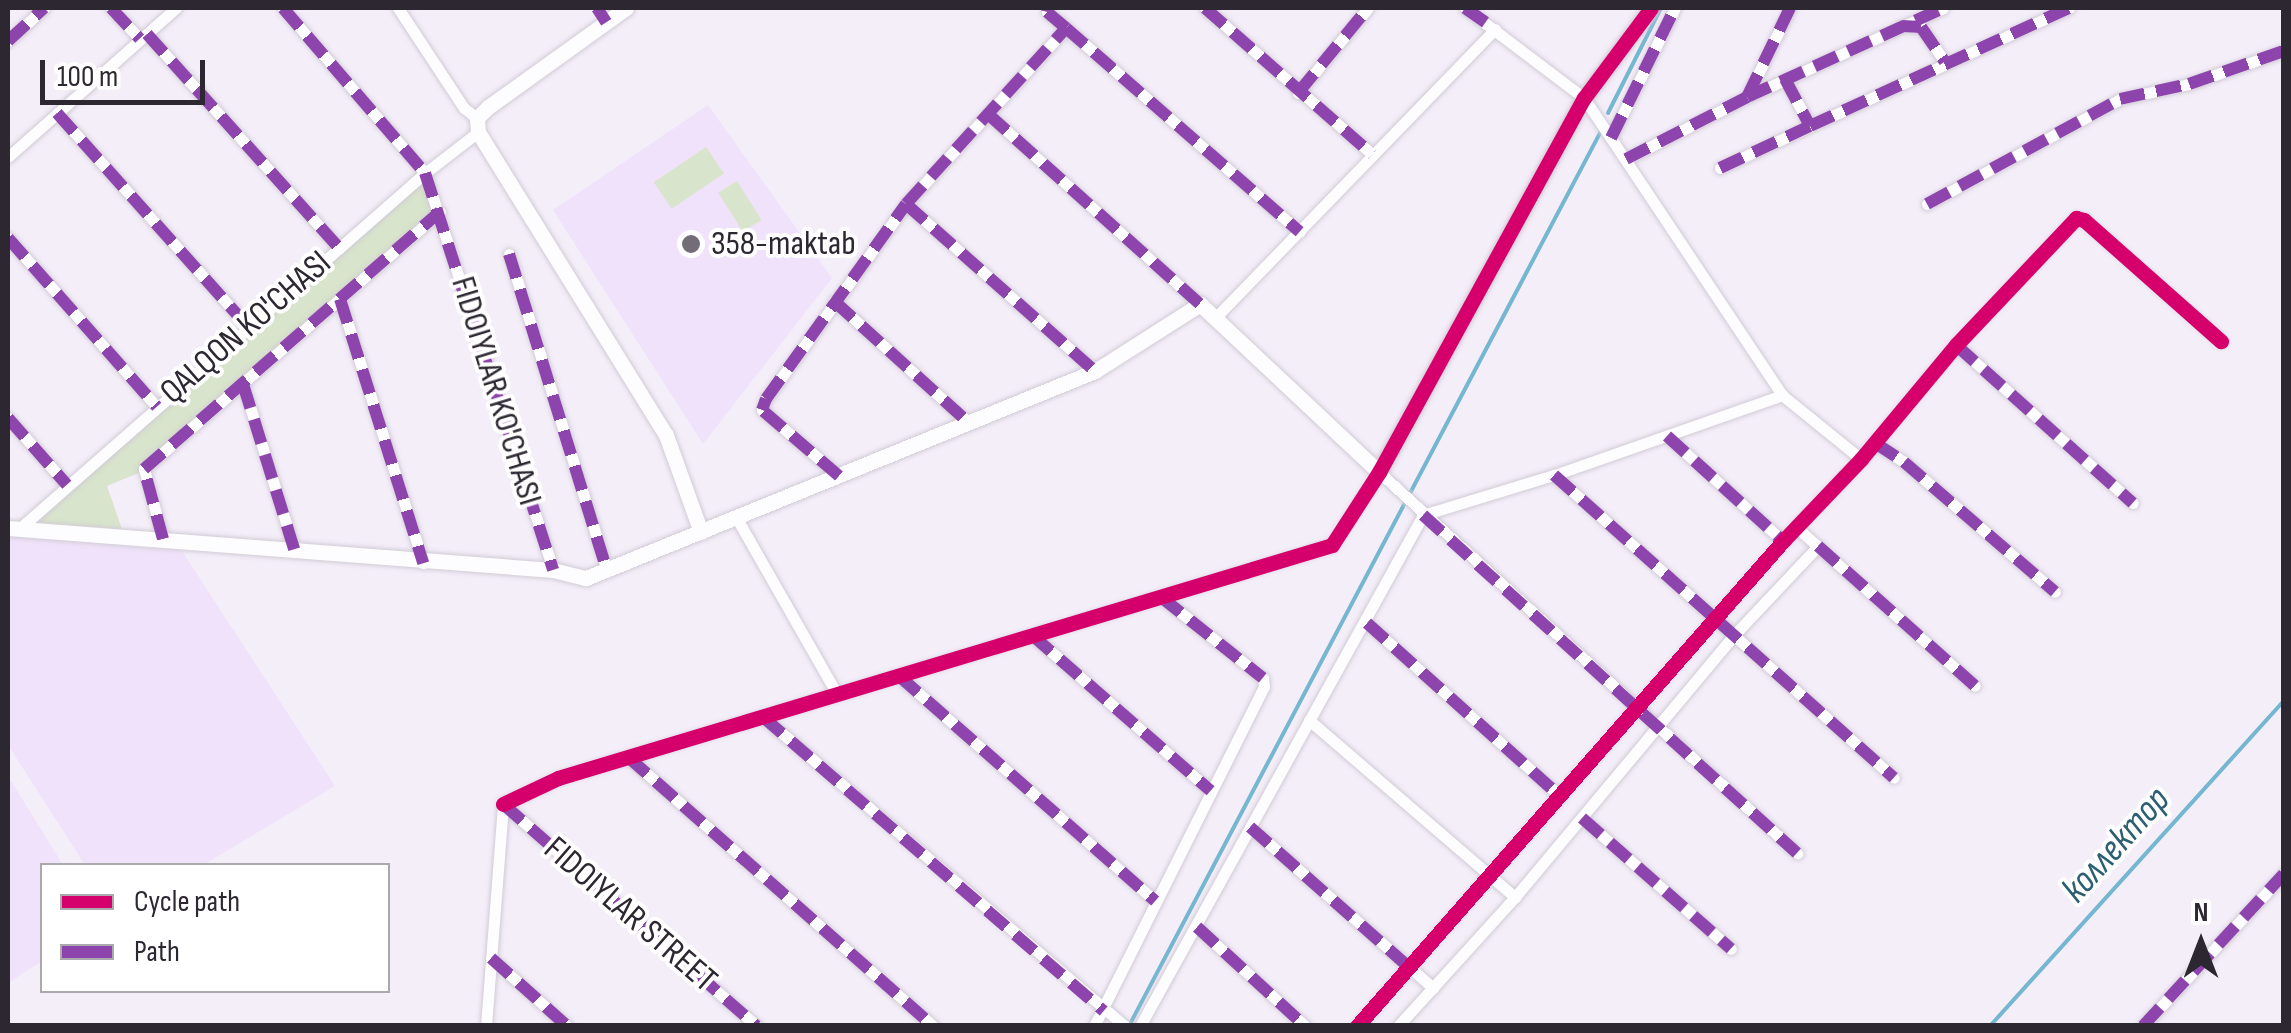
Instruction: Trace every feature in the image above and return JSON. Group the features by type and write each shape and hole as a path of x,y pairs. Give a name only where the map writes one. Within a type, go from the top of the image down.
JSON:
{"street":[{"path":"8,41 44,8"},
{"path":"111,8 144,36 338,248"},
{"path":"8,156 176,8"},
{"name":"FIDOIYLAR KO'CHASI","path":"283,8 425,173 552,570"},
{"path":"398,8 477,125 666,435 700,532"},
{"path":"477,125 601,15 626,8"},
{"path":"1048,8 1047,12 1300,232"},
{"path":"1298,92 1368,8"},
{"path":"1465,8 1584,98 1782,395 1862,460"},
{"path":"486,1026 504,804 558,778 1332,545 1379,472 1584,98 1650,8"},
{"path":"1611,138 1675,8"},
{"path":"1747,97 1790,8"},
{"path":"1897,26 1906,8"},
{"path":"1626,158 1786,78 1943,8"},
{"path":"1720,168 1944,62 2069,8"},
{"path":"1210,9 1298,92 1372,154"},
{"path":"1897,26 1921,28 1944,62"},
{"path":"839,476 762,410 834,301 906,204 1066,28"},
{"path":"1216,317 1495,29"},
{"path":"1926,204 2120,99 2189,84 2284,51"},
{"path":"1786,78 1810,126"},
{"path":"57,112 249,328"},
{"path":"988,114 1216,317 1423,516 1797,853"},
{"name":"QALQON KO'CHASI","path":"13,529 249,328 477,125"},
{"path":"906,204 1094,371"},
{"path":"163,538 144,468 440,212"},
{"path":"1357,1026 1783,541 1862,460 1956,346 2080,217 2220,341"},
{"path":"8,238 157,406"},
{"name":"FIDOIYLAR KO'CHASI","path":"509,254 607,571"},
{"path":"340,299 423,563"},
{"path":"834,301 968,422"},
{"path":"13,529 552,570 579,579 607,571 1094,371 1200,304"},
{"path":"1956,346 2133,503"},
{"path":"243,384 294,550"},
{"path":"1140,1026 1423,516 1554,476 1782,395"},
{"path":"8,418 67,485"},
{"path":"1668,436 1783,541"},
{"path":"1875,443 1904,462 2055,592"},
{"path":"1554,476 1718,617 1894,778"},
{"path":"736,517 838,694"},
{"path":"1796,527 1975,686"},
{"path":"1398,1026 1582,818 1735,634 1818,546"},
{"path":"1094,1026 1262,696 1263,678 1160,597"},
{"path":"1367,623 1560,796"},
{"path":"1032,636 1211,792"},
{"path":"899,676 1155,901"},
{"path":"763,716 1104,1012 1126,1026"},
{"path":"1309,720 1514,897"},
{"path":"628,758 933,1026"},
{"name":"FIDOIYLAR STREET","path":"504,804 757,1026"},
{"path":"1582,818 1731,950"},
{"path":"1250,826 1433,988"},
{"path":"2142,1026 2284,874"},
{"path":"1197,927 1305,1026"},
{"path":"491,958 568,1026"}],"shaded area":[{"name":"358-maktab","path":"708,105 832,278 703,444 553,210"},
{"path":"8,536 182,551 335,786 206,863 84,863 8,745"},
{"path":"8,776 62,863 40,863 40,962 8,983"}],"green space":[{"path":"706,147 724,174 672,209 654,182"},
{"path":"737,181 761,220 743,232 718,193"},
{"path":"423,185 433,211 141,472 107,486 122,529 35,523 413,188"}],"waterway":[{"path":"1608,113 1661,8"},
{"path":"1129,1026 1600,133"},
{"name":"коллектор","path":"1990,1026 2284,701"}],"marked path":[{"path":"8,41 44,8"},
{"path":"111,8 140,39"},
{"path":"283,8 425,173 553,570"},
{"path":"597,8 606,22"},
{"path":"1048,8 1047,12 1300,232"},
{"path":"1205,8 1372,154"},
{"path":"1298,93 1368,8"},
{"path":"1465,8 1495,29"},
{"path":"1611,138 1675,8"},
{"path":"1747,97 1790,8"},
{"path":"1626,159 1747,97 1943,8"},
{"path":"1785,79 1810,126 2069,8"},
{"path":"1902,26 1921,27 1945,62"},
{"path":"839,476 762,410 766,399 906,204 1066,28"},
{"path":"147,34 339,248"},
{"path":"1927,204 2120,99 2189,84 2284,51"},
{"path":"57,113 249,328"},
{"path":"988,114 1200,304"},
{"path":"1720,168 1810,126"},
{"path":"906,204 1095,371"},
{"path":"163,539 144,469 440,212"},
{"path":"8,238 157,407"},
{"path":"509,254 607,571"},
{"path":"340,299 423,563"},
{"path":"834,301 968,422"},
{"path":"1956,345 2133,503"},
{"path":"243,384 294,549"},
{"path":"8,418 67,485"},
{"path":"1667,436 1783,541"},
{"path":"1875,443 1904,462 2055,592"},
{"path":"1554,475 1894,778"},
{"path":"1423,515 1797,853"},
{"path":"1818,546 1975,686"},
{"path":"1161,597 1263,678"},
{"path":"1367,623 1560,796"},
{"path":"1032,635 1211,791"},
{"path":"899,676 1155,901"},
{"path":"763,717 1104,1011"},
{"path":"628,757 933,1026"},
{"path":"503,804 757,1026"},
{"path":"1582,818 1731,949"},
{"path":"1250,827 1409,967"},
{"path":"2143,1026 2284,874"},
{"path":"1197,927 1305,1026"},
{"path":"491,958 567,1026"}],"cycle path":[{"path":"503,804 558,778 1332,545 1379,472 1584,98 1651,8"},
{"path":"1357,1026 1783,541 1861,459 1956,345 2076,218 2084,220 2221,341"}],"place":[{"name":"358-maktab","path":"691,244"}]}
